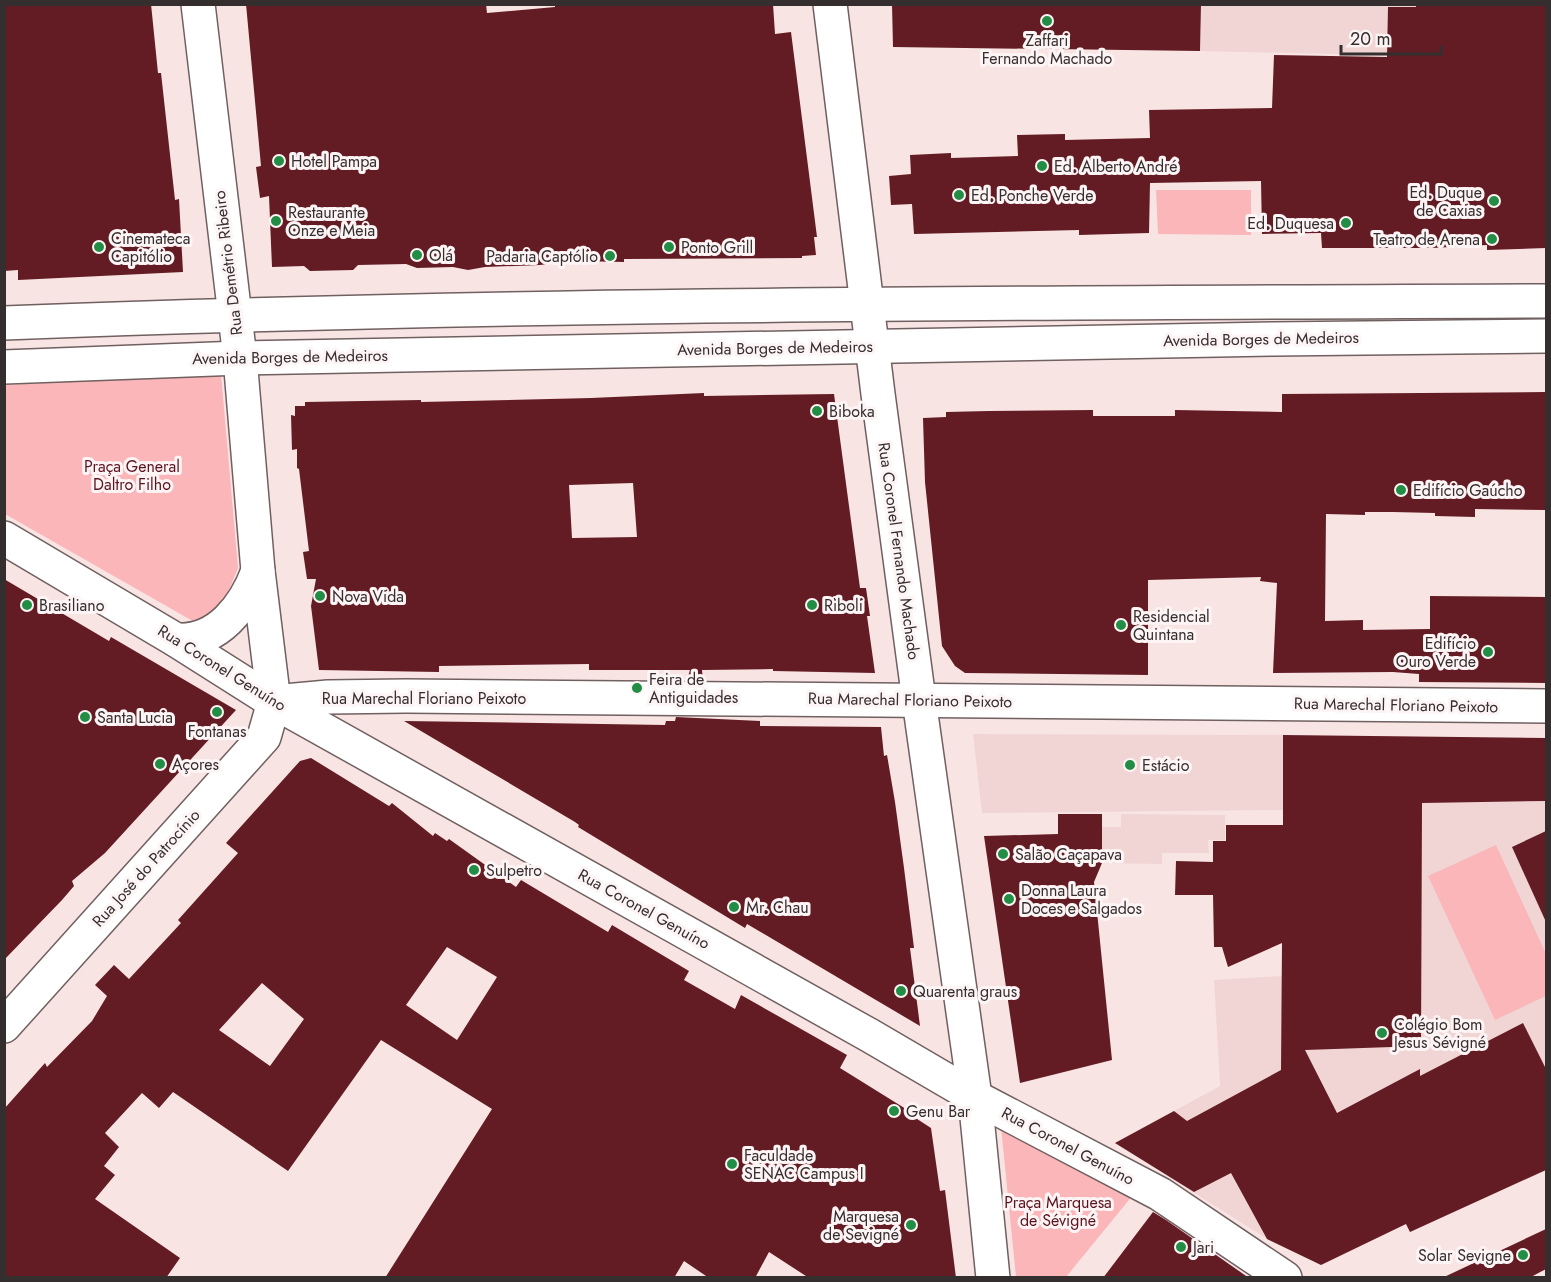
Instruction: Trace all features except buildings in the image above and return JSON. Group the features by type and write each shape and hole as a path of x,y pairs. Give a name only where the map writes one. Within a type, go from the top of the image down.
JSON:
{"street":[{"name":"Rua Demétrio Ribeiro","path":"198,4 240,357 258,571 274,702"},
{"name":"Rua Coronel Fernando Machado","path":"830,4 919,700 975,1097 993,1278"},
{"path":"4,323 234,314 868,303 1546,301"},
{"name":"Avenida Borges de Medeiros","path":"4,367 240,357 1546,336"},
{"name":"Rua Coronel Genuíno","path":"4,538 176,640 274,702 869,1035 975,1097 1160,1194 1285,1278"},
{"path":"176,640 195,640 217,629 244,600 258,571"},
{"name":"Rua Marechal Floriano Peixoto","path":"274,702 406,696 1546,706"},
{"name":"Rua José do Patrocínio","path":"4,1026 264,737 274,702"}],"shaded area":[{"path":"1201,5 1546,5 1546,59 1200,51"},
{"name":"Colégio Bom Jesus Sévigné","path":"973,734 1283,735 1283,795 1361,794 1360,736 1546,739 1546,1170 1410,1232 1383,1177 1269,1240 1115,1143 1220,1086 1214,980 1282,976 1284,810 982,813"},
{"name":"Estácio","path":"1121,814 1225,815 1225,840 1208,840 1209,853 1162,853 1162,864 1102,863 1102,827 1121,827"}],"green space":[{"path":"1156,190 1251,190 1251,235 1158,234"},
{"name":"Praça General Daltro Filho","path":"221,374 238,568 219,614 198,624 5,514 5,385"},
{"path":"1496,845 1546,954 1546,996 1495,1020 1428,876"},
{"name":"Praça Marquesa de Sévigné","path":"1001,1127 1133,1195 1066,1277 1016,1277"}],"place":[{"name":"Zaffari Fernando Machado","path":"1047,21"},
{"name":"Hotel Pampa","path":"279,161"},
{"name":"Ed. Alberto André","path":"1042,166"},
{"name":"Ed. Ponche Verde","path":"959,195"},
{"name":"Ed. Duque de Caxias","path":"1494,201"},
{"name":"Restaurante Onze e Meia","path":"276,221"},
{"name":"Ed. Duquesa","path":"1346,223"},
{"name":"Teatro de Arena","path":"1492,239"},
{"name":"Cinemateca Capitólio","path":"99,247"},
{"name":"Ponto Grill","path":"669,247"},
{"name":"Olá","path":"417,255"},
{"name":"Padaria Captólio","path":"610,256"},
{"name":"Biboka","path":"817,411"},
{"name":"Edifício Gaúcho","path":"1401,490"},
{"name":"Nova Vida","path":"320,596"},
{"name":"Brasiliano","path":"27,605"},
{"name":"Riboli","path":"812,605"},
{"name":"Residencial Quintana","path":"1121,625"},
{"name":"Edifício Ouro Verde","path":"1488,652"},
{"name":"Feira de Antiguidades","path":"637,688"},
{"name":"Fontanas","path":"217,712"},
{"name":"Santa Lucia","path":"85,717"},
{"name":"Açores","path":"160,764"},
{"name":"Estácio","path":"1130,765"},
{"name":"Salão Caçapava","path":"1003,854"},
{"name":"Sulpetro","path":"474,870"},
{"name":"Donna Laura Doces e Salgados","path":"1009,899"},
{"name":"Mr. Chau","path":"734,907"},
{"name":"Quarenta graus","path":"901,991"},
{"name":"Colégio Bom Jesus Sévigné","path":"1382,1033"},
{"name":"Genu Bar","path":"894,1111"},
{"name":"Faculdade SENAC Campus I","path":"732,1164"},
{"name":"Marquesa de Sevigné","path":"911,1225"},
{"name":"Jari","path":"1181,1247"},
{"name":"Solar Sevigne","path":"1523,1255"}]}
